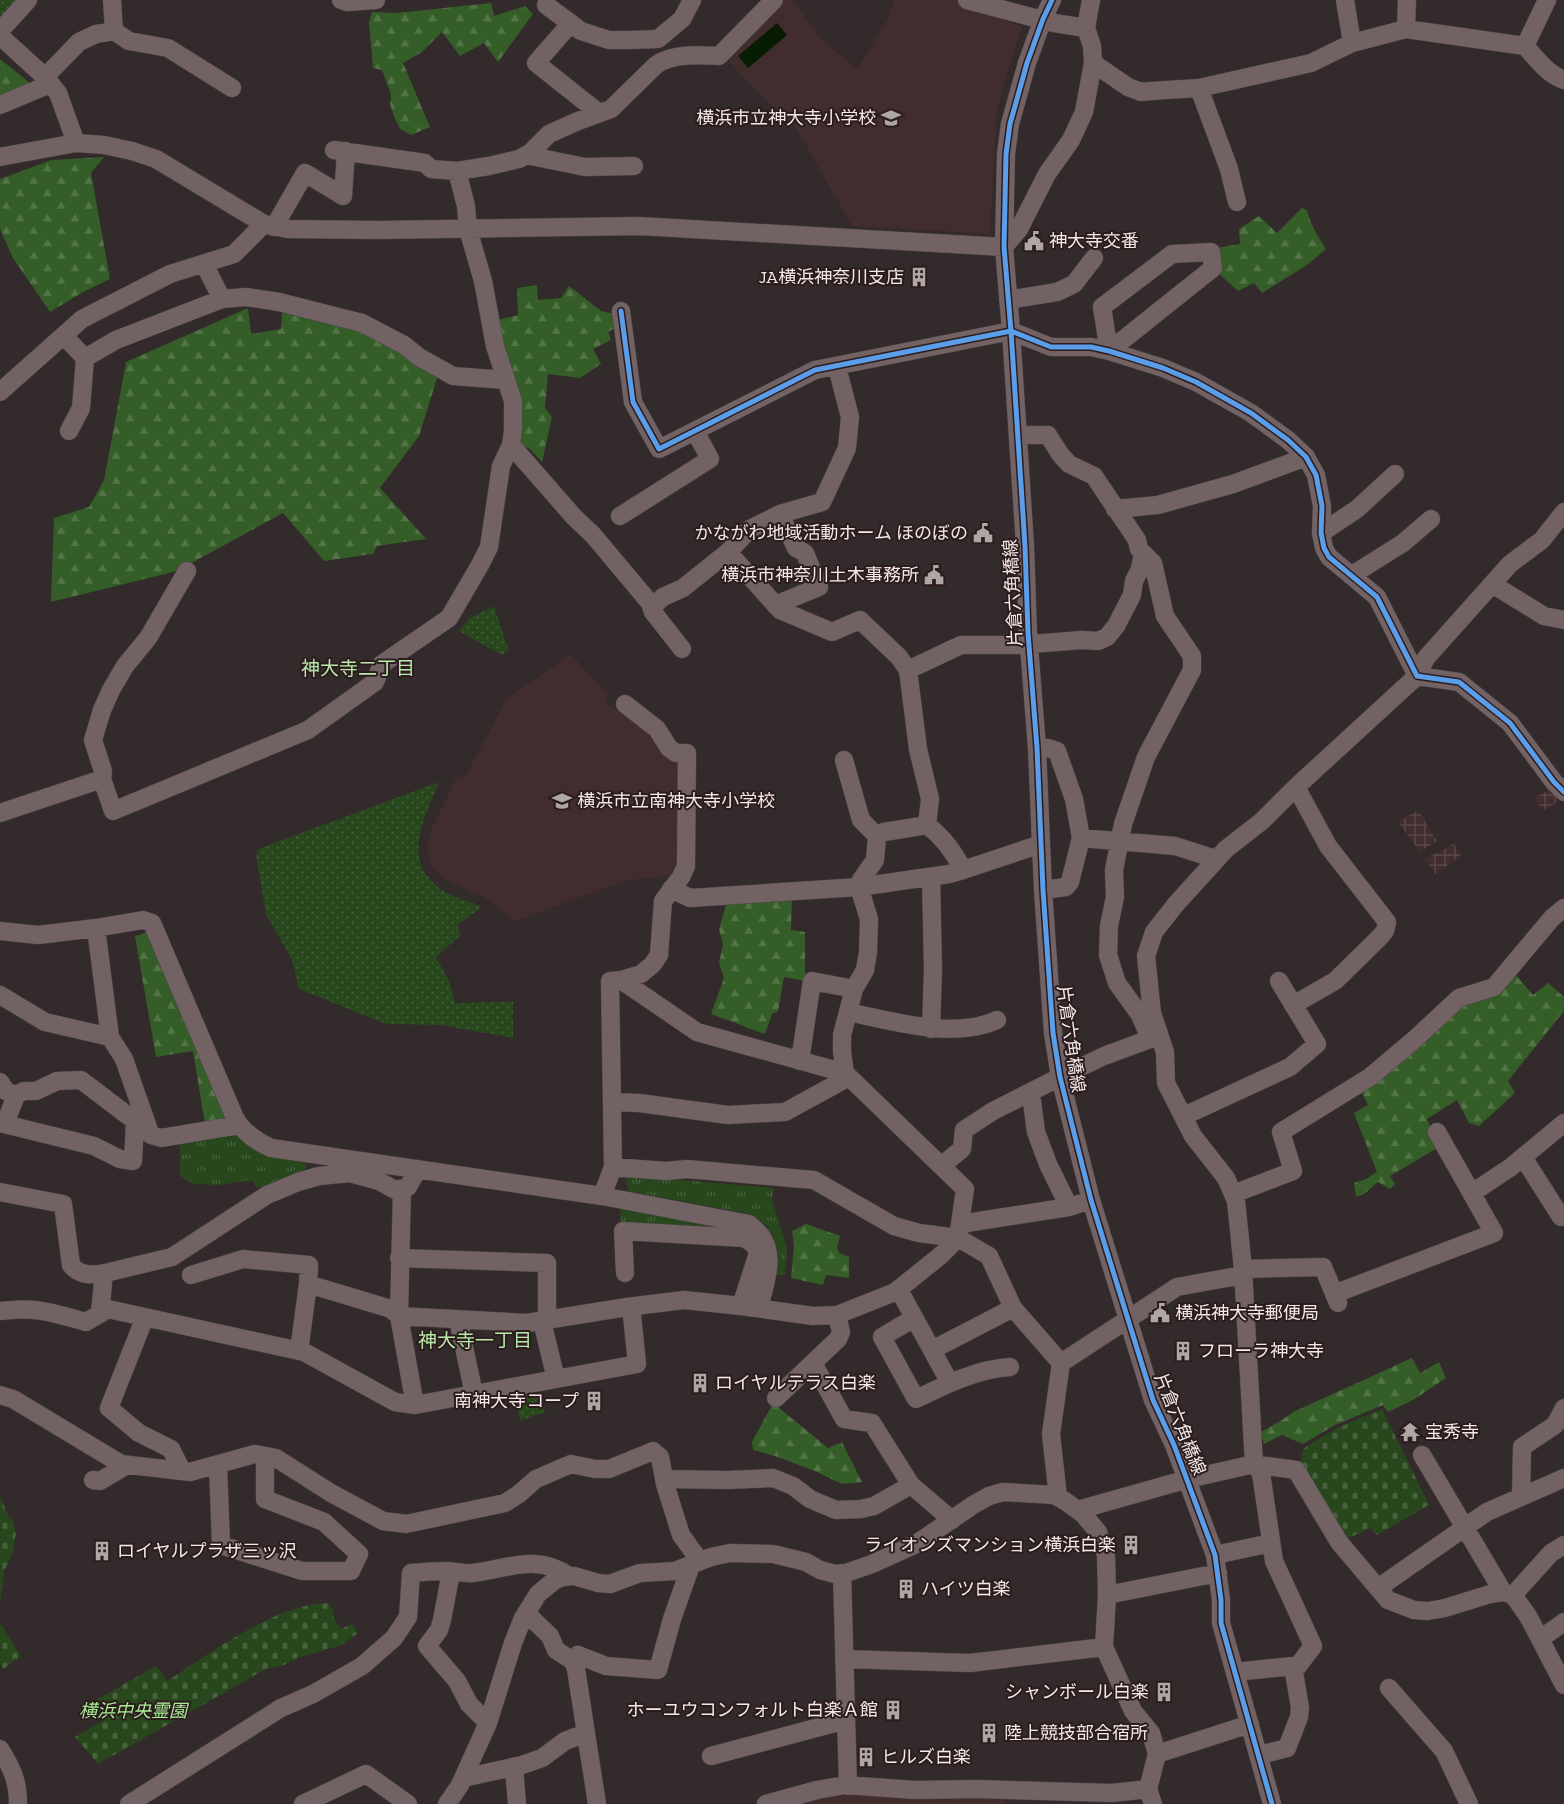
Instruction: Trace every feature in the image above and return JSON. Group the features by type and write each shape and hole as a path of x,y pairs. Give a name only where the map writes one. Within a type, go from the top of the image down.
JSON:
{"street":[{"path":"0,31 28,0"},
{"path":"112,0 114,32"},
{"path":"341,0 347,2 376,0"},
{"path":"546,6 581,31 609,40 658,39 682,18 692,0"},
{"path":"967,0 1054,23 1086,28"},
{"name":"片倉六角橋線","path":"1052,0 1027,63 1010,124 1006,154 1004,247 1025,546 1043,890 1053,1033 1060,1077 1091,1200 1153,1400 1188,1479 1215,1555 1221,1600 1221,1623 1260,1755 1272,1804"},
{"path":"0,157 76,143 104,145 156,159 269,225 287,230 639,226 1004,247 1019,229 1047,174 1071,140 1084,112 1093,63 1092,46 1086,28 1091,0"},
{"path":"1345,0 1352,43"},
{"path":"1406,29 1407,0"},
{"path":"1525,46 1547,0"},
{"path":"0,392 82,320 170,274 234,254 269,225 305,173 343,196 340,150 426,163 431,170 457,170 489,166 519,159 530,153 549,134 611,109 662,61 694,55 719,56 770,1"},
{"path":"571,23 536,63 599,113"},
{"path":"1093,63 1128,87 1141,92 1199,88 1311,63 1352,43 1406,29 1525,46 1542,66 1556,77 1564,80"},
{"path":"0,105 48,80 79,42 96,34 114,32 129,41 168,48 232,88"},
{"path":"0,36 48,80 58,93 76,143"},
{"path":"658,39 659,63"},
{"path":"1199,88 1229,169 1237,202"},
{"path":"526,155 585,167 634,166"},
{"path":"187,571 148,638 125,666 110,690 102,710 93,740 103,771 102,779 113,811 308,730 376,682 382,664 449,618 480,565 489,547 501,466 511,445 514,431 512,401 495,346 483,281 468,229 466,206 457,170"},
{"path":"1211,252 1213,268 1109,351 1102,307 1172,254 1211,252"},
{"path":"1008,300 1057,292 1074,284 1094,258"},
{"path":"204,264 222,299"},
{"path":"85,358 116,340 222,299 246,297 279,302 362,323 404,345 419,357 453,376 506,380"},
{"path":"620,311 633,402 659,450 816,370 1011,331 1052,347 1091,347 1109,351 1163,368 1205,387 1252,413 1288,440 1306,457 1316,475 1322,506 1321,533 1324,548 1329,557 1377,597 1417,676"},
{"path":"64,336 85,358 81,408 69,431"},
{"path":"652,607 662,597 683,588 728,552 750,529 780,514 822,502 847,448 850,417 837,367"},
{"path":"620,516 710,459 695,431"},
{"path":"1018,435 1048,435 1069,464 1094,476 1137,540 1139,549 1153,563 1165,616 1192,656 1192,670 1146,757 1123,824 1114,870 1115,898 1110,926 1108,955 1117,983 1140,1015 1166,1083 1193,1136 1226,1178 1236,1202 1243,1272 1254,1464 1261,1473 1274,1561 1313,1646 1298,1666 1235,1672"},
{"path":"511,445 574,517 593,534 650,603 653,612 682,650"},
{"path":"1115,509 1158,506 1233,484 1306,457"},
{"path":"1321,533 1358,510 1395,474"},
{"path":"1166,1083 1165,1052 1152,1013 1146,956 1154,932 1176,904 1226,848 1262,821 1296,787 1417,676 1426,658 1492,584 1510,564 1542,540 1564,512"},
{"path":"775,605 819,587 806,553 796,548 780,514"},
{"path":"1352,575 1403,543 1431,519"},
{"path":"728,552 780,610 832,632 860,620 899,657 908,670 918,749 930,799 927,825"},
{"path":"908,670 961,645 1098,641 1107,637 1116,626 1132,595 1134,581 1140,569 1143,553"},
{"path":"1492,584 1544,616 1564,620"},
{"path":"1417,676 1459,682 1510,723 1554,782 1564,792"},
{"path":"602,1196 613,1167 610,981 641,974 652,965 659,955 663,901 681,877 686,866 687,753 676,753 669,748 658,729 625,704"},
{"path":"1037,748 1048,748 1057,751 1074,799 1081,838 1070,882 1066,888 1043,890"},
{"path":"844,760 861,820 877,836 875,860 861,880 859,887 869,919 869,935 865,970 854,989 842,1034 842,1052 847,1075"},
{"path":"0,813 102,779"},
{"path":"1293,1004 1335,981 1379,938 1385,931 1387,922 1328,846 1296,787"},
{"path":"877,836 884,832 927,825 935,831 955,854 962,870"},
{"path":"1081,838 1175,846 1216,859"},
{"path":"671,889 690,898 859,887 931,877 962,870 1041,844"},
{"path":"931,877 933,969 931,1028"},
{"path":"1233,1194 1293,1171 1281,1132 1370,1077 1416,1039 1459,998 1494,987 1552,918 1564,908"},
{"path":"3,929 38,935 143,920 152,923 239,1125 270,1148 602,1196 750,1224 762,1237 768,1251 769,1266 759,1308"},
{"path":"96,928 110,1037 124,1059 151,1135"},
{"path":"308,1284 391,1309 399,1316 527,1323 684,1300 813,1316 837,1315 899,1290 940,1256 959,1231 965,1189 847,1075 696,1032 621,980"},
{"path":"800,1061 812,980 854,989"},
{"path":"1184,1116 1290,1067 1317,1044 1279,981"},
{"path":"0,995 44,1022 110,1037"},
{"path":"848,1012 931,1028 985,1025 997,1020"},
{"path":"941,1166 962,1149 964,1130 993,1111 1031,1094 1060,1077 1104,1056 1150,1039"},
{"path":"612,1102 639,1102 728,1114 785,1112 847,1075"},
{"path":"135,1121 133,1161 120,1159 94,1146 3,1124 16,1095 24,1091 36,1091 57,1081 81,1080 135,1121 151,1135 161,1138 239,1125"},
{"path":"0,1082 6,1091 16,1095"},
{"path":"1031,1094 1036,1132 1048,1164 1069,1207"},
{"path":"1472,1192 1511,1167 1564,1123"},
{"path":"1058,1497 1051,1434 1061,1363 1177,1287 1243,1272 1323,1267 1336,1298 1494,1233 1437,1132"},
{"path":"1523,1157 1561,1217"},
{"path":"613,1167 666,1171 687,1169 814,1180 894,1226 919,1233 959,1231 1069,1207 1091,1200"},
{"path":"0,1192 63,1204 71,1265 76,1272 89,1275 172,1257 268,1195 298,1182 319,1176 350,1173 379,1181 395,1190 408,1187 418,1169"},
{"path":"402,1189 399,1316 415,1405"},
{"path":"625,1273 624,1231 744,1238 754,1244 758,1254 741,1306"},
{"path":"959,1231 989,1256 1012,1308 1061,1363"},
{"path":"399,1258 547,1263 545,1320 556,1379"},
{"path":"191,1275 243,1259 309,1266 299,1351"},
{"path":"100,1313 104,1273"},
{"path":"899,1290 950,1383"},
{"path":"0,1311 21,1308 47,1311 86,1322 108,1309 304,1352 395,1402 415,1405 637,1364 632,1316 627,1307"},
{"path":"932,1350 1012,1308"},
{"path":"776,1398 838,1339 841,1332 837,1315"},
{"path":"145,1317 109,1408 139,1433 171,1450 182,1471"},
{"path":"914,1318 882,1337 916,1399 950,1383 997,1368 1010,1367"},
{"path":"458,1319 474,1394"},
{"path":"813,1363 844,1419 872,1423 911,1485 952,1520"},
{"path":"0,1395 13,1399 121,1464 190,1472 255,1454 276,1458 331,1493 383,1521 406,1524 505,1503 536,1479 571,1464 595,1469 609,1469 653,1451 660,1458 680,1535 695,1563"},
{"path":"1521,1497 1522,1447 1555,1425 1564,1408"},
{"path":"1422,1455 1465,1528 1508,1593 1528,1616 1564,1685"},
{"path":"218,1465 221,1545 302,1571 351,1571 359,1554 324,1522 265,1499 265,1456"},
{"path":"93,1480 100,1481 127,1464"},
{"path":"1078,1510 1188,1479 1254,1464 1296,1470 1339,1542 1388,1600 1414,1610 1428,1611 1446,1608 1490,1594 1508,1593 1564,1545"},
{"path":"664,1479 728,1480 772,1478 793,1486 810,1499 836,1510 860,1510 874,1506 911,1485"},
{"path":"1378,1588 1487,1512 1564,1478"},
{"path":"447,1804 463,1778 488,1723 513,1643 526,1613 538,1594 555,1580 574,1576 598,1583 610,1584 640,1572 675,1571 711,1557 730,1553 773,1554 806,1562 820,1570 835,1574 842,1573 872,1564 916,1544 989,1496 1003,1492 1058,1497 1078,1510 1090,1522 1098,1532 1106,1555 1107,1595 1104,1646 1134,1710 1151,1733 1157,1754 1151,1797 1112,1793 977,1796 848,1786 817,1790 766,1804"},
{"path":"1215,1555 1271,1543"},
{"path":"573,1661 578,1655 606,1666 658,1670 672,1619 695,1563"},
{"path":"129,1804 281,1708 314,1694 362,1666 394,1638 408,1617 411,1573 451,1572 471,1574 519,1564 542,1564 559,1569 569,1576"},
{"path":"451,1572 439,1630 427,1646 457,1681 475,1712 488,1723"},
{"path":"842,1573 848,1786"},
{"path":"1107,1595 1218,1573"},
{"path":"526,1613 550,1636 556,1650 573,1661 576,1669 597,1804"},
{"path":"1540,1639 1564,1622"},
{"path":"844,1660 970,1663 1104,1646"},
{"path":"1260,1755 1287,1748 1299,1717 1300,1708 1293,1666"},
{"path":"1389,1688 1444,1751 1469,1804"},
{"path":"711,1756 846,1720"},
{"path":"1157,1754 1250,1724"},
{"path":"463,1778 514,1767 542,1758 565,1741 586,1733"},
{"path":"0,1749 11,1767 18,1785 18,1804"},
{"path":"514,1767 517,1804"},
{"path":"303,1804 366,1774 408,1804"}],"shaded area":[{"name":"横浜市立神大寺小学校","path":"782,0 793,0 820,38 857,69 888,18 894,0 959,0 1022,27 997,109 990,234 852,226 796,128 726,58"},
{"path":"777,23 787,35 748,68 738,56"},
{"name":"横浜市立南神大寺小学校","path":"571,654 608,695 606,705 625,711 680,760 679,862 673,876 629,880 515,921 484,897 442,878 431,865 427,844 433,825 456,778 466,775 507,698"},
{"path":"1550,789 1561,800 1542,811 1535,798"},
{"path":"1418,810 1437,841 1420,852 1398,822"},
{"path":"1454,844 1461,856 1435,874 1425,859"},
{"path":"1003,1790 1005,1804 766,1804 813,1791"}],"green space":[{"path":"0,0 18,0 4,15 0,15"},
{"path":"491,3 494,16 525,6 533,14 498,62 484,43 460,56 442,32 422,52 403,63 430,127 411,135 400,129 390,104 391,94 382,70 373,68 369,23 372,12 397,13"},
{"path":"0,59 30,83 0,100"},
{"path":"104,157 91,173 110,279 83,292 50,312 13,258 0,229 0,179 52,160"},
{"path":"1302,208 1307,210 1315,231 1326,249 1307,265 1262,293 1254,283 1238,291 1216,271 1217,248 1240,244 1239,229 1259,216 1277,233"},
{"path":"537,285 538,300 561,298 569,286 601,311 616,314 618,326 608,332 611,340 593,349 601,364 580,378 548,374 545,408 552,417 542,462 530,449 516,443 497,320 518,315 517,288"},
{"path":"248,308 251,334 281,329 282,311 361,328 438,375 419,436 380,488 426,539 377,546 373,554 324,561 283,513 177,571 51,602 54,518 89,507 104,480 126,362"},
{"path":"494,606 508,649 502,655 459,631 470,618"},
{"path":"439,782 423,823 419,851 421,864 428,876 439,888 482,907 457,925 461,935 436,957 449,981 455,1003 513,1002 513,1038 441,1025 386,1024 299,989 292,960 266,914 256,855 258,849"},
{"path":"792,897 791,930 805,932 805,981 784,977 778,1011 772,1014 765,1034 711,1014 724,978 719,963 723,945 719,929 727,902"},
{"path":"146,933 227,1120 205,1124 193,1051 156,1057 135,936"},
{"path":"1514,973 1533,995 1548,983 1564,997 1564,1011 1508,1081 1515,1093 1479,1126 1469,1123 1457,1100 1427,1119 1439,1147 1390,1176 1395,1184 1390,1189 1378,1182 1364,1194 1356,1197 1354,1183 1366,1179 1377,1172 1354,1113 1368,1105 1359,1087 1461,1001"},
{"path":"234,1132 251,1147 267,1155 306,1163 305,1172 275,1185 256,1187 253,1180 218,1185 194,1184 180,1176 180,1141"},
{"path":"625,1175 774,1188 772,1200 787,1248 785,1275 774,1275 776,1255 774,1240 766,1227 750,1214 628,1191"},
{"path":"620,1208 745,1230 621,1223"},
{"path":"806,1224 840,1236 837,1248 839,1253 849,1257 849,1278 826,1275 823,1285 791,1278 794,1246 792,1231"},
{"path":"1412,1358 1420,1373 1439,1362 1446,1378 1413,1400 1388,1412 1383,1405 1335,1425 1303,1444 1282,1435 1264,1444 1261,1432 1293,1412"},
{"path":"540,1387 545,1412 520,1421 514,1393"},
{"path":"773,1403 828,1448 842,1442 862,1482 842,1484 778,1457 753,1450 752,1442"},
{"path":"1382,1409 1429,1505 1377,1535 1371,1528 1344,1540 1299,1465 1304,1448 1337,1428"},
{"path":"0,1497 10,1519 12,1518 16,1533 12,1555 5,1569 0,1601"},
{"name":"横浜中央霊園","path":"328,1603 334,1612 332,1615 341,1629 352,1624 358,1633 342,1645 297,1658 284,1665 266,1669 98,1764 75,1737 102,1721 91,1703 156,1666 167,1681 234,1638 270,1619 305,1606"},
{"path":"0,1623 21,1656 3,1669 0,1664"}],"cycle path":[{"path":"1052,0 1027,63 1010,124 1006,154 1004,247 1025,546 1028,633 1037,748 1043,890 1053,1033 1060,1077 1091,1200 1153,1400 1174,1445 1215,1555 1221,1600 1221,1623 1272,1804"},
{"path":"621,311 633,402 659,449 815,370 1011,331 1051,347 1091,347 1109,351 1163,368 1196,382 1251,413 1288,440 1306,457 1316,475 1322,506 1321,533 1324,548 1329,557 1377,597 1417,676 1459,682 1510,723 1554,782 1564,792"}],"place":[{"name":"横浜市立神大寺小学校","path":"891,118"},
{"name":"神大寺交番","path":"1034,241"},
{"name":"JA横浜神奈川支店","path":"919,277"},
{"name":"かながわ地域活動ホーム ほのぼの","path":"983,533"},
{"name":"横浜市神奈川土木事務所","path":"934,575"},
{"name":"横浜市立南神大寺小学校","path":"562,801"},
{"name":"横浜神大寺郵便局","path":"1160,1313"},
{"name":"フローラ神大寺","path":"1183,1351"},
{"name":"ロイヤルテラス白楽","path":"700,1383"},
{"name":"南神大寺コープ","path":"594,1401"},
{"name":"宝秀寺","path":"1410,1432"},
{"name":"ライオンズマンション横浜白楽","path":"1131,1545"},
{"name":"ロイヤルプラザ三ッ沢","path":"102,1551"},
{"name":"ハイツ白楽","path":"906,1589"},
{"name":"シャンボール白楽","path":"1164,1692"},
{"name":"ホーユウコンフォルト白楽Ａ館","path":"893,1710"},
{"name":"陸上競技部合宿所","path":"989,1733"},
{"name":"ヒルズ白楽","path":"866,1757"}],"district":[{"name":"神大寺二丁目","path":"358,668"},
{"name":"神大寺一丁目","path":"475,1340"}]}
